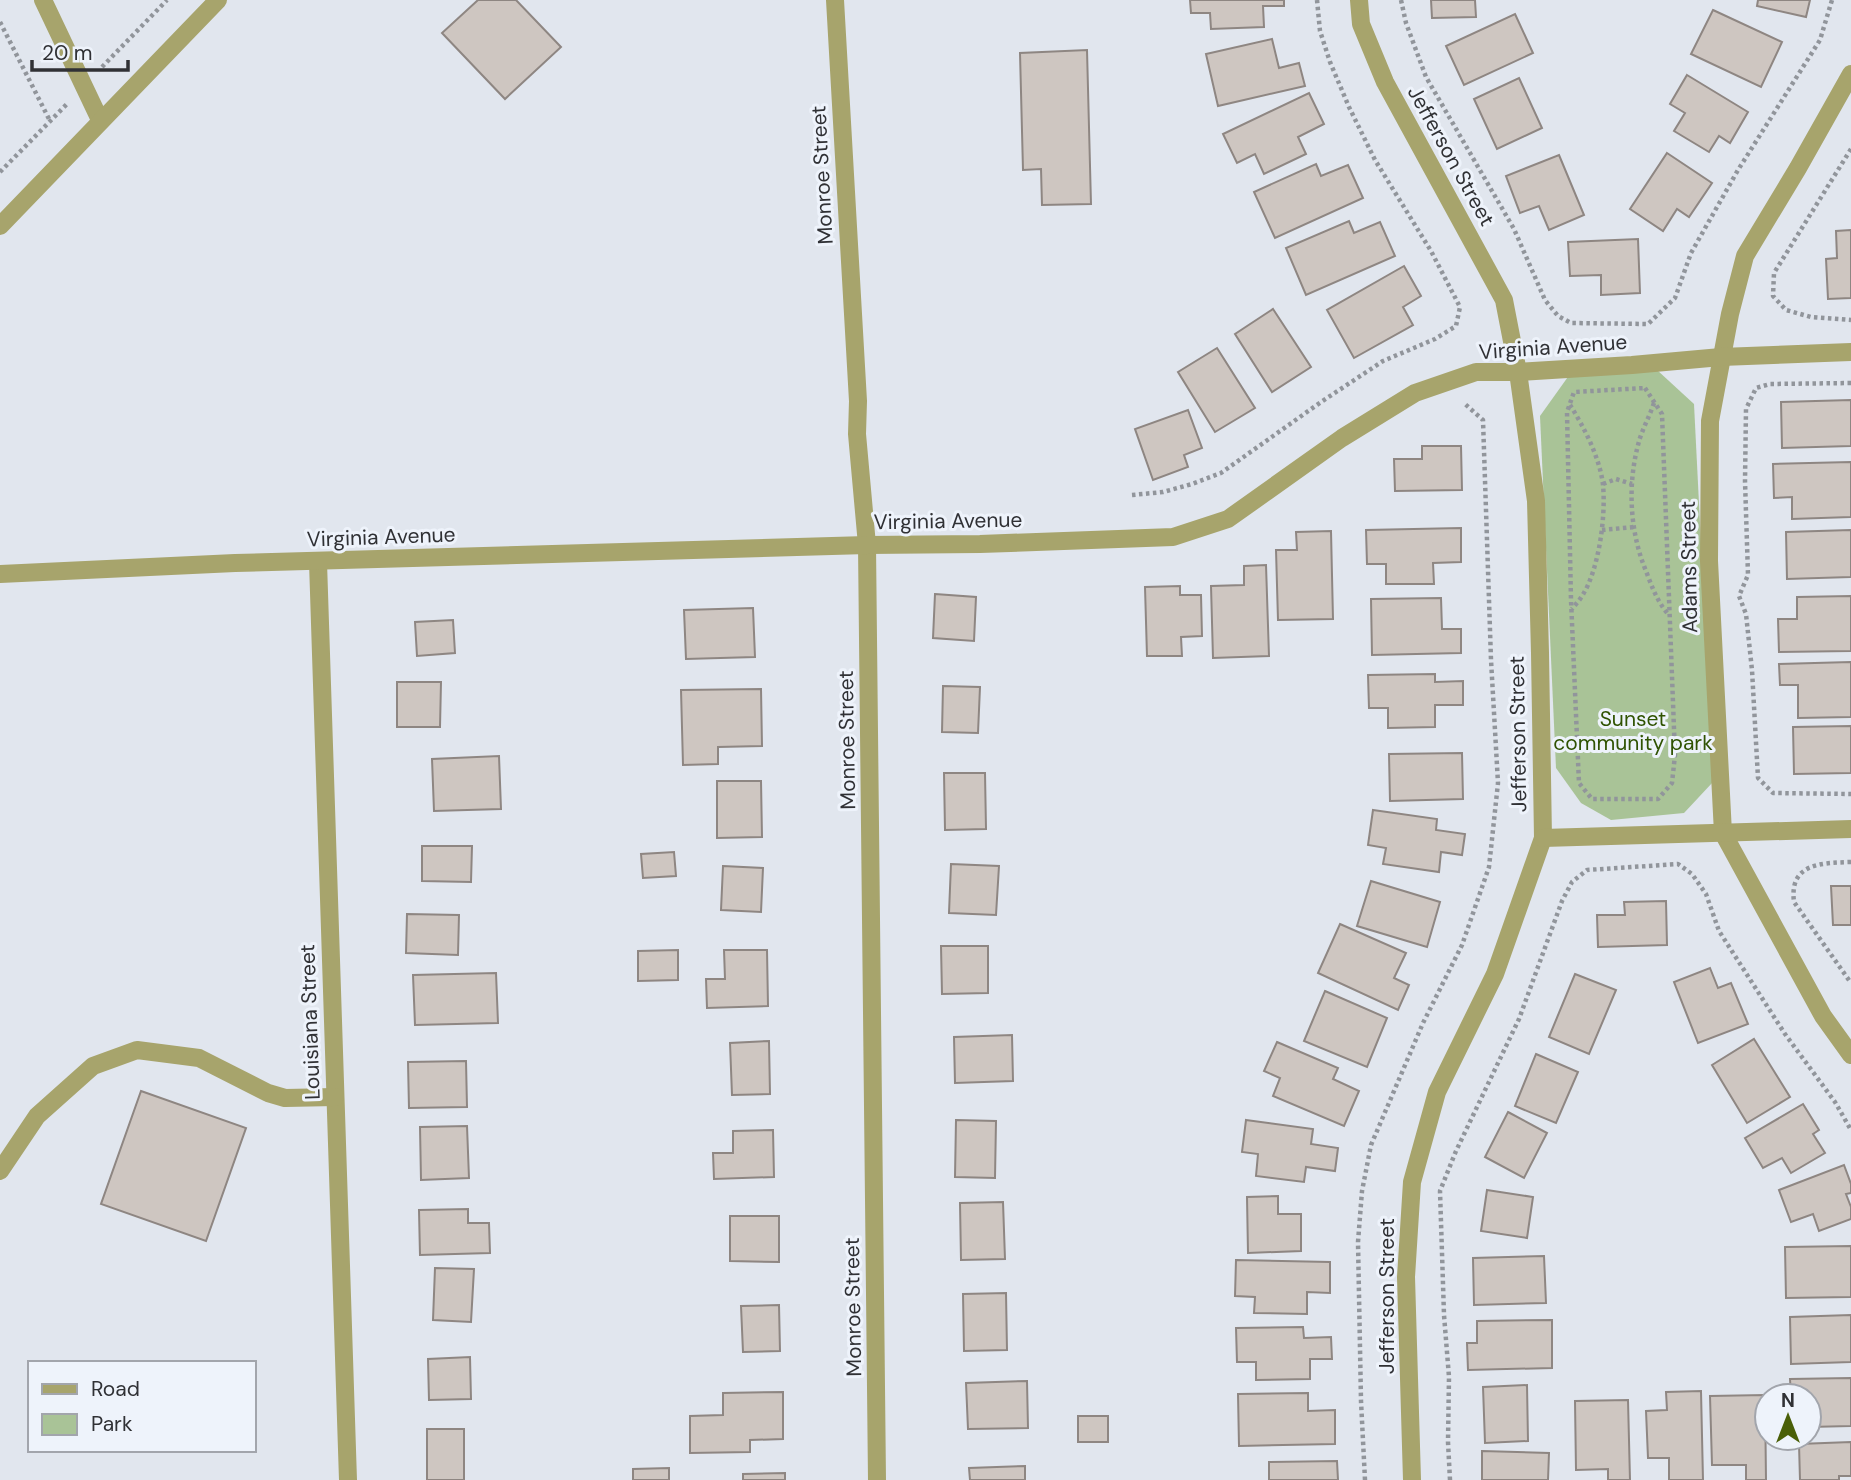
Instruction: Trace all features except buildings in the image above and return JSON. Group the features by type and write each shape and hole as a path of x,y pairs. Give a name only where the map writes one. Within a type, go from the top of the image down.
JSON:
{"street":[{"path":"43,0 100,120"},
{"path":"0,226 218,0"},
{"name":"Monroe Street","path":"835,0 857,387 857,434 867,545 877,1480"},
{"name":"Jefferson Street","path":"1359,0 1361,24 1385,82 1504,300 1518,372 1536,501 1543,838 1495,974 1437,1092 1412,1182 1406,1277 1412,1480"},
{"name":"Adams Street","path":"1851,74 1745,256 1730,314 1710,421 1709,561 1723,833 1823,1016 1851,1055"},
{"name":"Virginia Avenue","path":"0,574 235,563 1172,537 1228,519 1342,438 1415,393 1476,372 1518,372 1721,357 1851,352"},
{"name":"Louisiana Street","path":"318,562 348,1480"},
{"path":"1543,838 1851,829"},
{"path":"0,1171 37,1116 93,1066 137,1050 199,1058 268,1093 285,1098 335,1097"}],"path":[{"path":"0,172 167,0"},
{"path":"1132,495 1163,492 1221,473 1383,360 1456,326 1460,307 1431,251 1376,160 1349,107 1320,31 1317,0"},
{"path":"1401,0 1406,23 1426,77 1514,229 1545,300 1558,316 1571,323 1648,324 1675,298 1692,253 1738,170 1820,40 1832,0"},
{"path":"0,22 50,121"},
{"path":"1851,149 1774,272 1773,296 1786,310 1811,317 1851,320"},
{"path":"1851,383 1769,384 1756,388 1746,409 1748,575 1739,596 1746,614 1752,670 1758,778 1773,793 1851,794"},
{"path":"1645,388 1662,414 1675,755 1672,783 1658,799 1592,799 1579,783 1572,609 1567,412 1569,404 1574,392 1645,388"},
{"path":"1654,402 1640,439 1632,484 1634,527 1637,547 1658,603 1670,615"},
{"path":"1465,404 1483,419 1498,783 1489,867"},
{"path":"1569,404 1584,428 1603,484 1602,530 1598,557 1583,596 1572,609"},
{"path":"1603,484 1616,479 1632,484"},
{"path":"1602,530 1634,527"},
{"path":"1851,862 1820,863 1798,874 1792,888 1794,902 1851,983"},
{"path":"1450,1480 1440,1191 1456,1151 1519,1019 1562,901 1572,882 1587,870 1678,864 1692,874 1706,894 1719,931 1785,1034 1835,1102 1851,1130"}],"green space":[{"name":"Sunset community park","path":"1657,370 1694,404 1713,782 1684,813 1611,820 1581,803 1556,768 1540,416 1570,374"}]}
